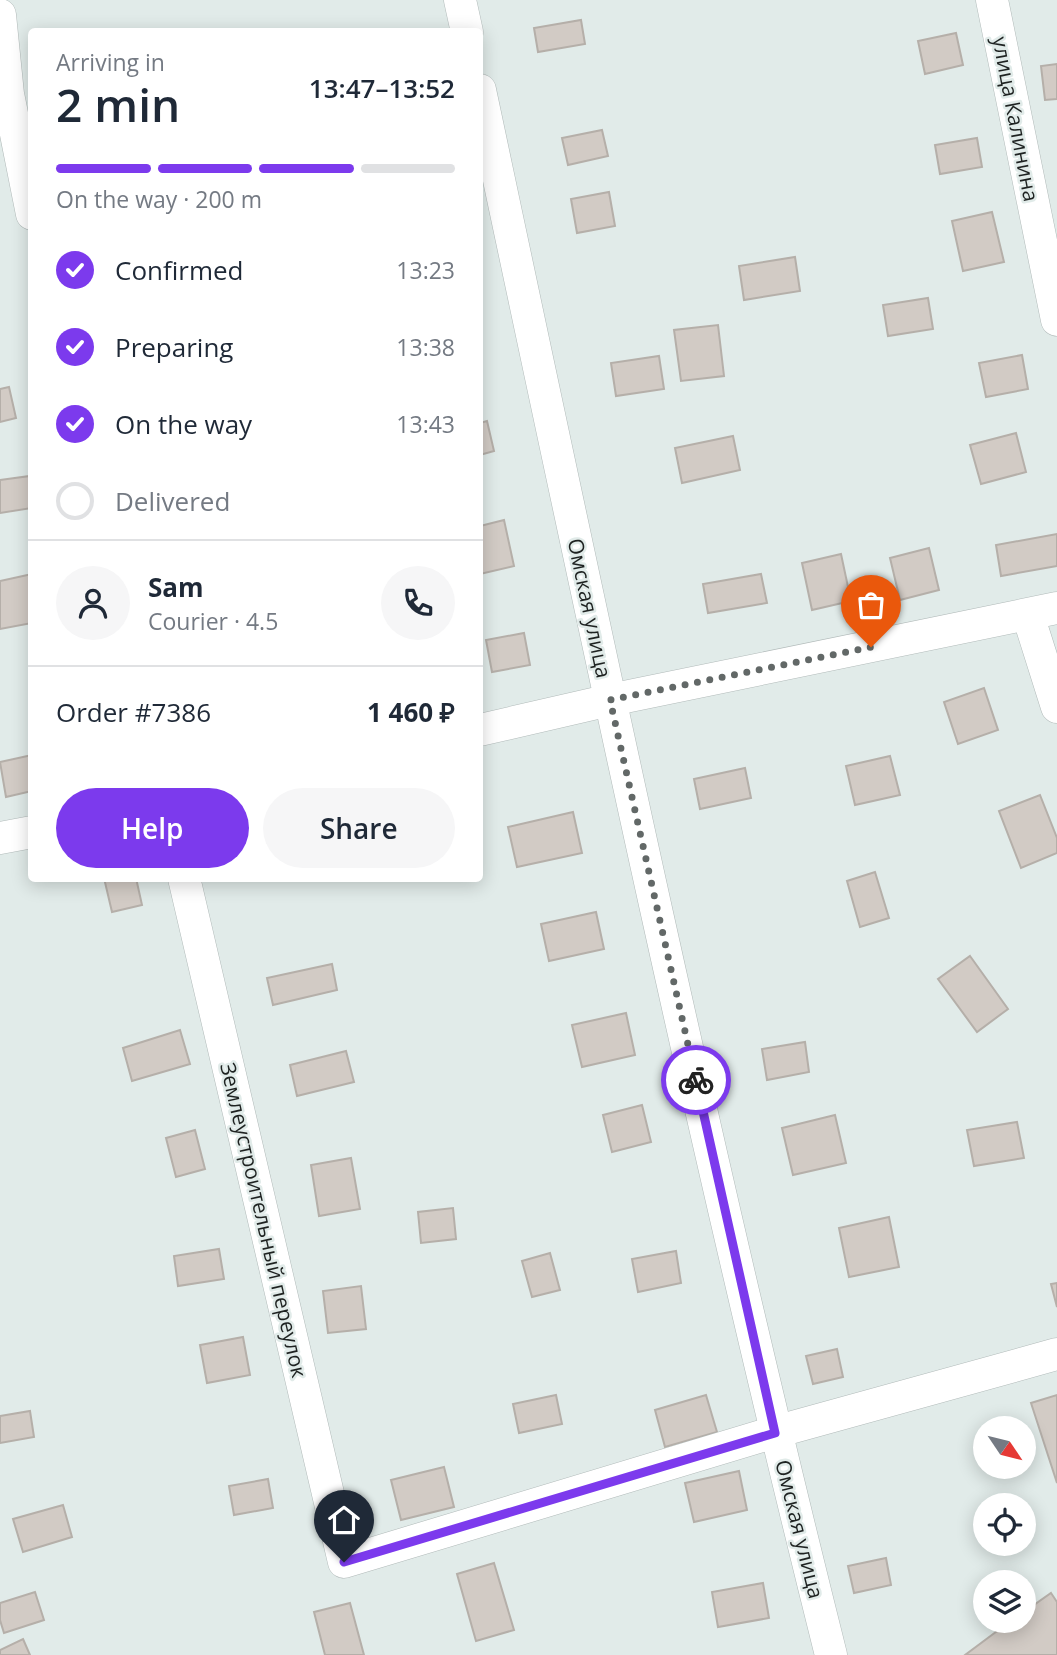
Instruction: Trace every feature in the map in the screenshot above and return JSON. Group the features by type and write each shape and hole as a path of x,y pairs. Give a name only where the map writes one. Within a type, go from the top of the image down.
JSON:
{"street":[{"path":"460,0 466,28"},
{"name":"улица Калинина","path":"992,0 1057,320"},
{"path":"0,15 8,94 28,194"},
{"name":"Омская улица","path":"483,104 610,700 775,1433 831,1655"},
{"path":"483,729 610,700 1043,612 1057,707"},
{"path":"0,838 28,833"},
{"name":"Землеустроительный переулок","path":"185,882 344,1562 775,1433"},
{"path":"775,1433 1057,1354"}],"building":[{"path":"581,20 585,44 538,52 534,28"},
{"path":"956,33 963,65 925,74 918,41"},
{"path":"1057,64 1057,99 1045,100 1041,66"},
{"path":"602,130 608,156 568,165 562,138"},
{"path":"977,138 982,167 940,174 935,145"},
{"path":"609,192 615,226 577,233 571,199"},
{"path":"992,212 1004,262 963,271 952,221"},
{"path":"795,257 800,291 744,300 739,266"},
{"path":"928,298 933,329 888,336 883,305"},
{"path":"718,325 724,376 681,381 674,330"},
{"path":"1022,355 1028,389 986,397 979,363"},
{"path":"659,356 664,389 616,396 611,363"},
{"path":"9,387 16,418 0,422 0,389"},
{"path":"487,421 494,451 483,454 483,422"},
{"path":"1016,433 1026,472 981,484 970,445"},
{"path":"733,436 740,470 682,483 675,448"},
{"path":"28,476 28,509 0,513 0,480"},
{"path":"504,520 514,566 483,573 483,525"},
{"path":"1057,534 1057,566 1001,576 996,545"},
{"path":"929,548 939,590 900,600 890,558"},
{"path":"841,554 851,601 812,610 802,563"},
{"path":"761,574 767,603 708,613 703,584"},
{"path":"28,575 28,624 0,629 0,581"},
{"path":"524,633 530,665 492,672 486,640"},
{"path":"984,688 998,730 958,744 944,702"},
{"path":"28,756 28,792 6,797 0,762"},
{"path":"890,756 900,795 855,805 846,766"},
{"path":"745,768 751,798 700,809 694,779"},
{"path":"1040,795 1057,838 1057,853 1021,868 999,811"},
{"path":"573,812 582,853 517,867 508,827"},
{"path":"875,872 889,918 860,927 847,881"},
{"path":"105,882 137,882 142,905 112,912"},
{"path":"596,912 604,949 549,961 541,924"},
{"path":"970,956 1008,1009 977,1032 938,979"},
{"path":"332,964 337,990 273,1005 267,978"},
{"path":"626,1013 635,1055 582,1067 572,1025"},
{"path":"180,1030 190,1064 132,1081 123,1048"},
{"path":"805,1042 809,1072 767,1080 762,1049"},
{"path":"346,1051 354,1082 297,1096 290,1065"},
{"path":"642,1105 651,1142 612,1152 603,1115"},
{"path":"835,1115 846,1163 793,1175 782,1128"},
{"path":"1017,1122 1024,1158 974,1166 967,1130"},
{"path":"195,1130 205,1169 176,1177 166,1138"},
{"path":"351,1158 360,1209 319,1216 311,1165"},
{"path":"453,1208 456,1239 421,1243 418,1212"},
{"path":"889,1217 899,1267 849,1277 839,1228"},
{"path":"219,1249 224,1279 178,1286 174,1256"},
{"path":"676,1251 681,1283 638,1292 632,1259"},
{"path":"550,1253 560,1290 532,1297 522,1261"},
{"path":"1057,1283 1057,1307 1051,1284"},
{"path":"361,1286 366,1329 328,1333 323,1291"},
{"path":"243,1337 250,1375 207,1383 200,1345"},
{"path":"837,1349 843,1377 813,1384 806,1356"},
{"path":"556,1395 562,1424 519,1433 513,1404"},
{"path":"706,1395 717,1432 665,1447 655,1410"},
{"path":"1057,1395 1057,1483 1036,1416 1031,1403"},
{"path":"30,1411 34,1437 0,1443 0,1416"},
{"path":"444,1467 454,1507 401,1520 391,1480"},
{"path":"739,1471 747,1510 694,1522 685,1483"},
{"path":"268,1479 273,1508 234,1515 229,1486"},
{"path":"63,1505 72,1537 23,1552 13,1519"},
{"path":"886,1558 891,1585 854,1593 848,1566"},
{"path":"494,1563 514,1630 476,1641 457,1574"},
{"path":"763,1583 769,1618 718,1627 712,1592"},
{"path":"35,1592 44,1620 4,1633 0,1620 0,1603"},
{"path":"1051,1593 1057,1602 1057,1655 965,1655 995,1633 1036,1633 1036,1604"},
{"path":"350,1603 364,1655 325,1655 314,1612"},
{"path":"23,1639 30,1655 0,1655 0,1650"}],"way so far":[{"path":"696,1080 610,700 871,647"}],"route":[{"path":"344,1562 775,1433 696,1080"}]}
